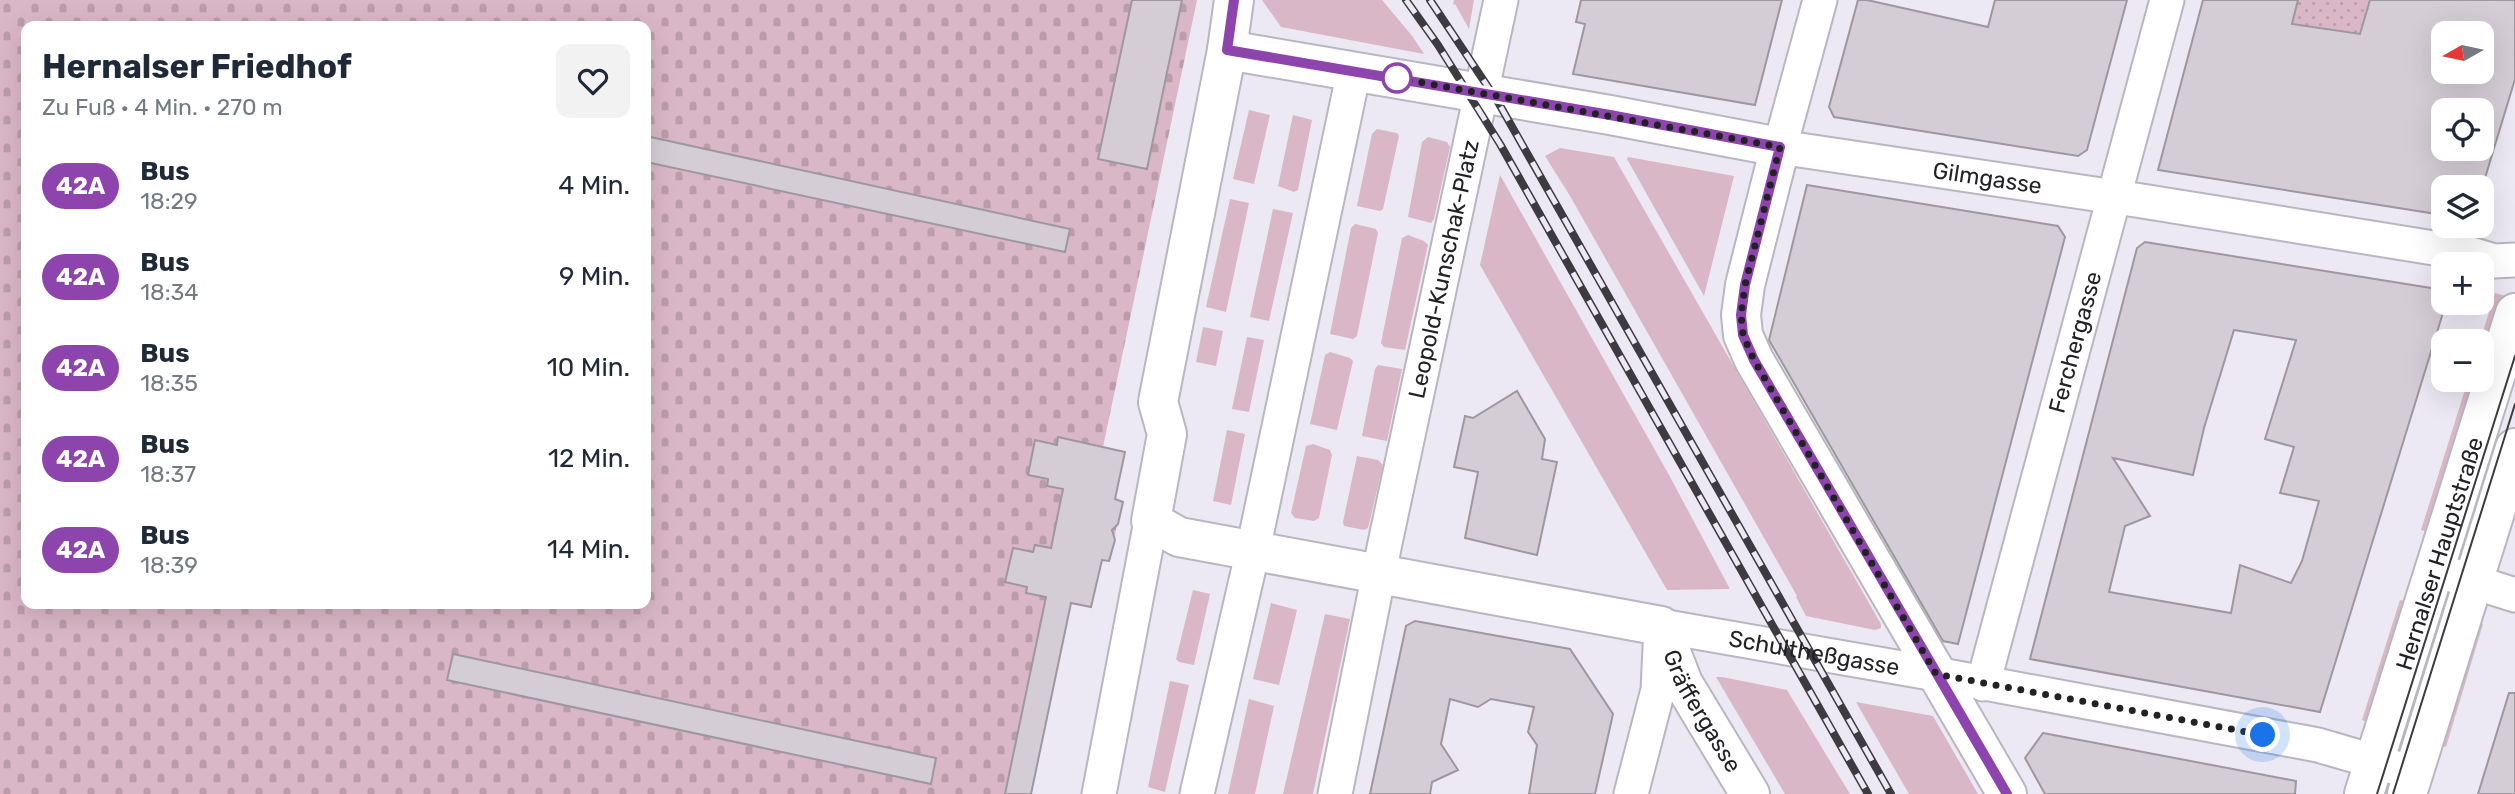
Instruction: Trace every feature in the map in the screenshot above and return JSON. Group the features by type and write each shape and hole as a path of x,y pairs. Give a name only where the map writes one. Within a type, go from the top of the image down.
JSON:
{"street":[{"path":"1099,794 1167,434 1158,402 1227,50 1234,0"},
{"name":"Leopold-Kunschak-Platz","path":"1335,794 1501,0"},
{"path":"1820,0 1745,285 1741,315 1743,335 1754,360 2007,794"},
{"name":"Ferchergasse","path":"1983,684 2167,0"},
{"path":"1227,50 1481,93"},
{"path":"1197,794 1253,550 1354,71"},
{"name":"Gilmgasse","path":"1481,93 1780,147 2114,197 2504,260"},
{"name":"Hernalser Hauptstraße","path":"2369,777 2515,313"},
{"name":"Hernalser Hauptstraße","path":"2410,783 2498,589 2515,448"},
{"path":"1151,521 1180,537 1380,574"},
{"path":"2433,569 2498,589"},
{"name":"Schultheßgasse","path":"1380,574 2318,746 2369,777 2410,783"},
{"path":"1631,794 1658,690 1661,625"},
{"name":"Gräffergasse","path":"1661,625 1682,683 1750,794"}],"green space":[{"path":"0,0 1197,0 1103,447 1125,452 1114,500 1123,502 1122,507 1110,562 1102,559 1091,607 1070,604 1031,794 0,794"},
{"path":"1262,0 1382,0 1424,54 1281,27"},
{"path":"1454,0 1474,0 1469,29 1455,4 1453,5"},
{"path":"2298,0 2370,0 2360,34 2292,24"},
{"path":"1249,110 1270,115 1254,184 1233,179"},
{"path":"1293,115 1312,120 1298,190 1294,192 1278,186"},
{"path":"1377,129 1397,133 1399,136 1383,209 1380,211 1357,206 1372,134"},
{"path":"1428,137 1447,142 1450,147 1431,223 1408,217 1422,142"},
{"path":"1560,148 1614,157 1881,628 1875,630 1806,616 1545,156"},
{"path":"1628,157 1734,176 1704,296 1627,159"},
{"path":"1500,175 1730,589 1667,590 1480,265"},
{"path":"1230,199 1249,203 1226,312 1206,307"},
{"path":"1273,209 1293,213 1269,321 1250,317"},
{"path":"1355,224 1376,229 1378,233 1357,336 1353,339 1330,334 1351,228"},
{"path":"1408,235 1428,245 1405,350 1384,347 1381,343 1402,238"},
{"path":"2495,293 2509,297 2494,345 2494,329 2484,329 2488,315 2494,315"},
{"path":"1203,327 1223,331 1216,366 1196,362"},
{"path":"1247,337 1264,340 1249,412 1232,409"},
{"path":"1330,352 1353,361 1337,430 1310,424 1325,355"},
{"path":"1378,365 1402,369 1387,441 1362,436"},
{"path":"2464,392 2479,392 2435,534 2421,530"},
{"path":"1227,430 1245,434 1231,505 1213,501"},
{"path":"1313,444 1330,450 1332,455 1319,518 1314,521 1295,518 1291,513 1306,446"},
{"path":"1357,456 1378,460 1383,465 1368,528 1364,530 1344,526 1343,522"},
{"path":"1193,590 1210,594 1194,665 1176,659"},
{"path":"2400,600 2411,603 2373,724 2362,720"},
{"path":"1271,603 1297,610 1279,685 1253,679"},
{"path":"1325,614 1350,619 1313,794 1283,794"},
{"path":"2472,621 2483,624 2446,747 2435,743"},
{"path":"1716,677 1787,690 1850,794 1785,794"},
{"path":"1170,681 1189,685 1165,792 1148,787"},
{"path":"1249,699 1274,706 1255,794 1228,794"},
{"path":"1856,702 1933,716 1978,794 1909,794"}],"building":[{"path":"1132,0 1182,0 1147,169 1098,159"},
{"path":"1581,0 1782,0 1755,105 1573,74 1585,24 1576,22"},
{"path":"1858,0 1988,27 1995,0 2127,0 2087,150 2078,156 1834,117 1829,107"},
{"path":"2203,0 2298,0 2292,24 2360,34 2370,0 2515,0 2515,79 2494,148 2494,98 2431,98 2431,161 2490,161 2486,175 2431,175 2431,213 2158,170"},
{"path":"651,137 1070,229 1065,252 651,163"},
{"path":"1807,185 2058,226 2065,237 1958,644 1943,641 1769,340"},
{"path":"2145,242 2431,288 2431,315 2442,315 2438,329 2431,329 2431,352 2320,712 2030,659 2137,248","holes":["2234,330 2296,340 2265,439 2294,447 2280,493 2319,501 2302,561 2291,583 2240,565 2231,613 2109,592 2125,526 2150,516 2113,458 2193,475 2204,428"]},
{"path":"1517,391 1545,439 1542,459 1557,462 1537,555 1465,538 1478,472 1454,467 1465,416 1473,418"},
{"path":"1058,437 1125,452 1115,499 1123,502 1118,524 1112,530 1115,540 1109,561 1102,560 1091,607 1071,603 1031,794 1005,794 1046,597 1026,593 1027,587 1005,582 1013,548 1033,552 1035,545 1051,548 1063,489 1047,486 1048,479 1028,475 1035,440 1057,445"},
{"path":"1415,621 1570,649 1613,714 1595,794 1529,794 1537,745 1528,732 1534,707 1491,699 1478,707 1450,699 1441,744 1458,770 1432,782 1430,794 1370,794 1406,626"},
{"path":"453,654 936,758 931,784 447,680"},
{"path":"2509,693 2515,693 2515,794 2478,794"},
{"path":"2043,733 2296,781 2295,794 2045,794 2025,758"}],"tram line":[{"path":"2377,794 2515,356"},
{"path":"2393,794 2515,404"}],"railway":[{"path":"1406,0 1438,45 1500,144 1868,794"},
{"path":"1430,0 1498,102 1891,794"}],"bus line":[{"name":"42A","path":"1234,0 1227,50 1610,115 1780,147 1745,285 1741,315 1743,335 1754,360 2007,794"}],"route":[{"path":"1397,78 1780,147 1745,285 1741,315 1743,335 1754,360 1936,674 2263,735"}]}
